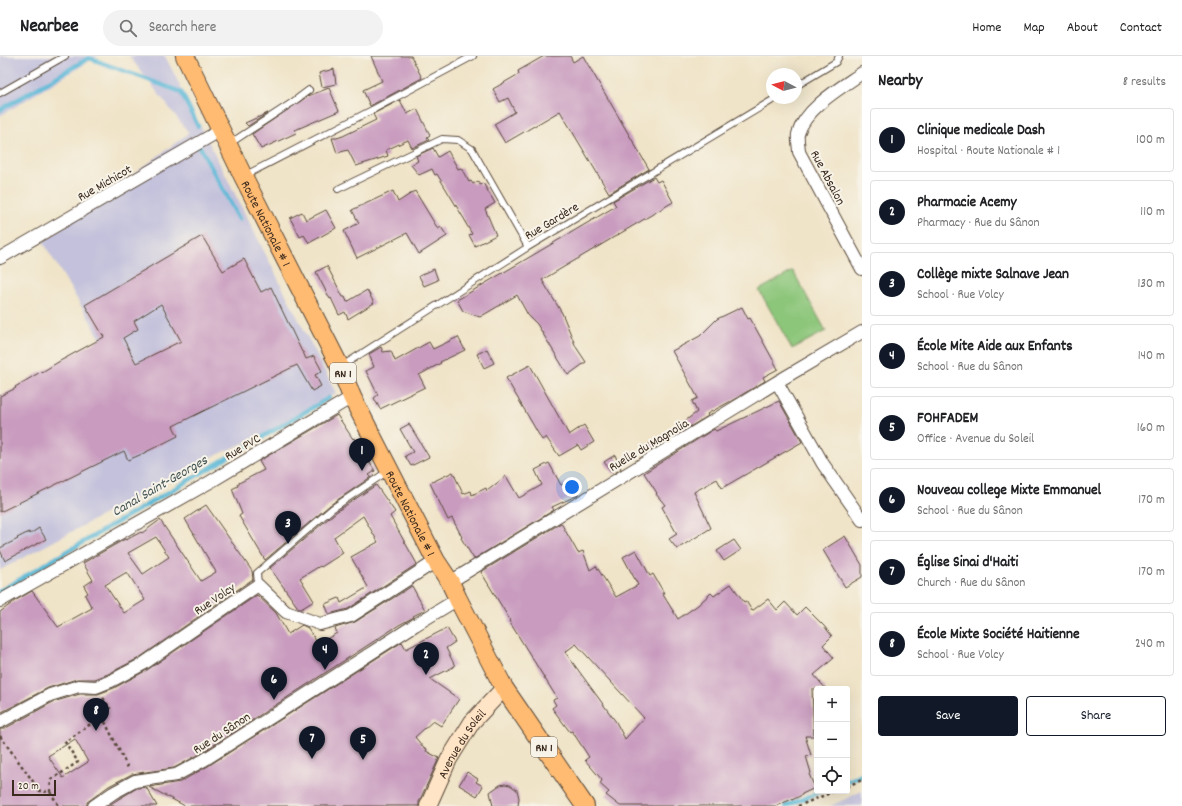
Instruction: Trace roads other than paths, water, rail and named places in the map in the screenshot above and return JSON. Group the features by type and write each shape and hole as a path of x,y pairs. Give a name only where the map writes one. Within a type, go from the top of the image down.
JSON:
{"main road":[{"name":"Route Nationale # 1","path":"185,56 340,367 352,397 436,562 450,582 504,688 584,806"},
{"name":"Avenue du Soleil","path":"428,806 449,759 472,722 504,688"}],"street":[{"name":"Rue Absalon","path":"862,72 817,106 804,120 798,134 799,152 862,269"},
{"name":"Rue Michicot","path":"0,258 225,137"},
{"name":"Ruelle du Magnolia","path":"450,582 862,332"},
{"path":"778,382 823,464 862,520"},
{"name":"Rue PVC","path":"0,601 210,482 352,397"},
{"path":"258,585 286,612 320,624 351,616 436,562"},
{"name":"Rue Volcy","path":"0,722 50,695 78,686 96,686 110,681 143,664 258,585"},
{"name":"Rue du Sânon","path":"94,806 113,793 135,781 176,775 204,760 458,599"}],"lane":[{"path":"0,93 65,56"},
{"path":"244,176 473,56"},
{"path":"802,82 836,62 839,56"},
{"path":"225,137 293,102 309,90"},
{"name":"Rue Gardère","path":"340,367 528,247 766,104"},
{"path":"338,189 442,139 458,140 472,149 528,247"},
{"path":"258,585 258,573 333,508 390,470"}],"waterway":[{"path":"0,110 89,58 181,92 198,126"},
{"path":"199,145 239,219"},
{"name":"Canal Saint-Georges","path":"0,591 329,398"},
{"path":"850,780 862,775"},
{"path":"786,806 815,794"}],"place":[{"name":"Clinique medicale Dash","path":"362,471"},
{"name":"Collège mixte Salnave Jean","path":"288,544"},
{"name":"École Mite Aide aux Enfants","path":"325,670"},
{"name":"Pharmacie Acemy","path":"426,675"},
{"name":"Nouveau college Mixte Emmanuel","path":"274,700"},
{"name":"École Mixte Société Haitienne","path":"96,731"},
{"name":"Église Sinai d'Haiti","path":"312,759"},
{"name":"FOHFADEM","path":"363,760"}]}
